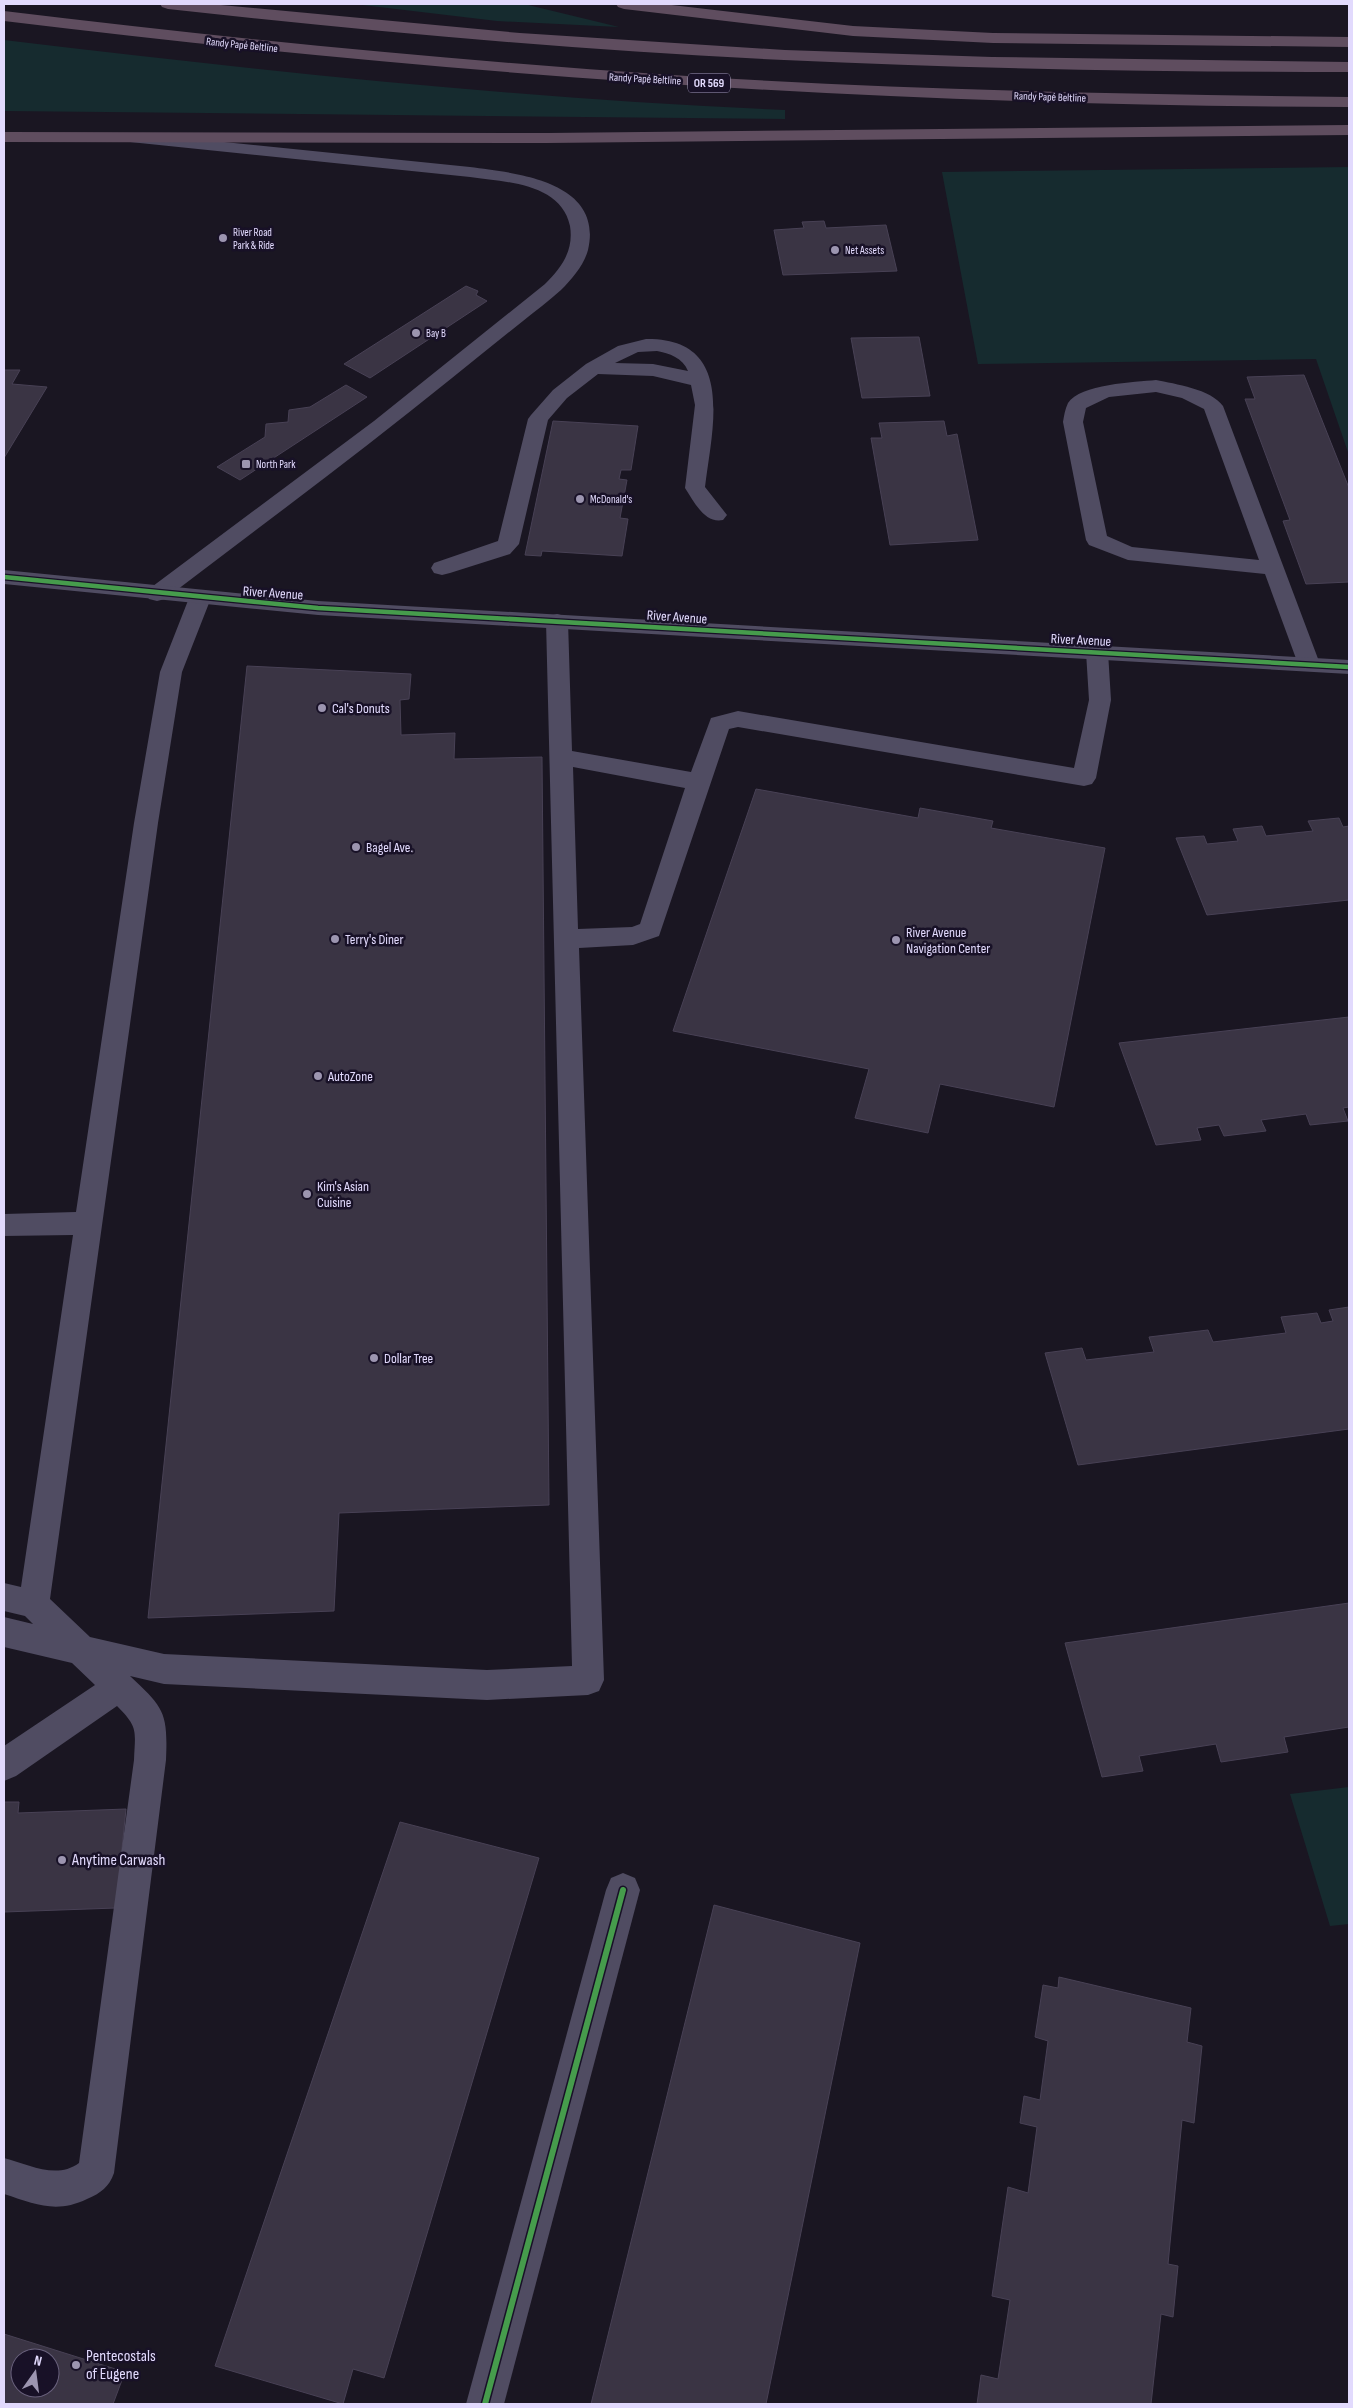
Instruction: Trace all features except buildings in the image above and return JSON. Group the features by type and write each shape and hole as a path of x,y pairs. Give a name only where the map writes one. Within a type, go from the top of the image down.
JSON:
{"highway":[{"path":"168,4 348,24 719,52 1027,64 1349,67"},
{"path":"624,4 853,31 993,38 1349,42"},
{"name":"Randy Papé Beltline","path":"4,16 346,56 655,80 1030,97 1177,101 1349,102"},
{"path":"4,137 547,138 1349,130"}],"street":[{"path":"130,138 470,172 525,180 550,189 568,201 577,214 580,227 581,245 576,261 552,288 381,425 157,594"},
{"path":"442,568 502,549 508,544 538,419 560,394 593,368 613,354 638,346 656,344 688,356 698,368 705,405 695,488 716,515"},
{"path":"593,368 653,370 678,374 700,381"},
{"path":"1273,568 1128,553 1097,540 1073,422 1077,405 1104,390 1156,386 1188,393 1213,406 1309,664"},
{"name":"River Avenue","path":"4,577 157,594 318,608 1349,666"},
{"path":"4,2176 57,2191 78,2186 96,2173 150,1760 151,1730 146,1713 80,1650 19,1601 90,1223 146,823 171,672 200,598"},
{"path":"4,1632 164,1669 487,1685 588,1680 557,621"},
{"path":"566,939 633,936 650,930 719,724 728,720 738,719 1084,778 1100,700 1097,652"},
{"path":"561,757 699,782"},
{"path":"4,1225 90,1223"},
{"path":"4,1765 118,1687"},
{"path":"485,2404 623,1890"}],"green space":[{"path":"354,4 524,4 619,27 497,21"},
{"path":"4,40 297,73 492,91 589,99 785,110 785,119 4,111"},
{"path":"1349,167 1349,455 1316,359 978,364 942,172"},
{"path":"1349,1787 1349,1924 1330,1926 1290,1794"}],"cycle path":[{"path":"4,577 200,598 318,608 1349,667"},
{"path":"485,2404 623,1890"}],"place":[{"name":"River Road Park & Ride","path":"223,238"},
{"name":"Net Assets","path":"835,250"},
{"name":"Bay B","path":"416,333"},
{"name":"North Park","path":"246,464"},
{"name":"McDonald's","path":"580,499"},
{"name":"Cal's Donuts","path":"322,708"},
{"name":"Bagel Ave.","path":"356,847"},
{"name":"Terry's Diner","path":"335,939"},
{"name":"River Avenue Navigation Center","path":"896,940"},
{"name":"AutoZone","path":"318,1076"},
{"name":"Kim's Asian Cuisine","path":"307,1194"},
{"name":"Dollar Tree","path":"374,1358"},
{"name":"Anytime Carwash","path":"62,1860"},
{"name":"Pentecostals of Eugene","path":"76,2365"}]}
